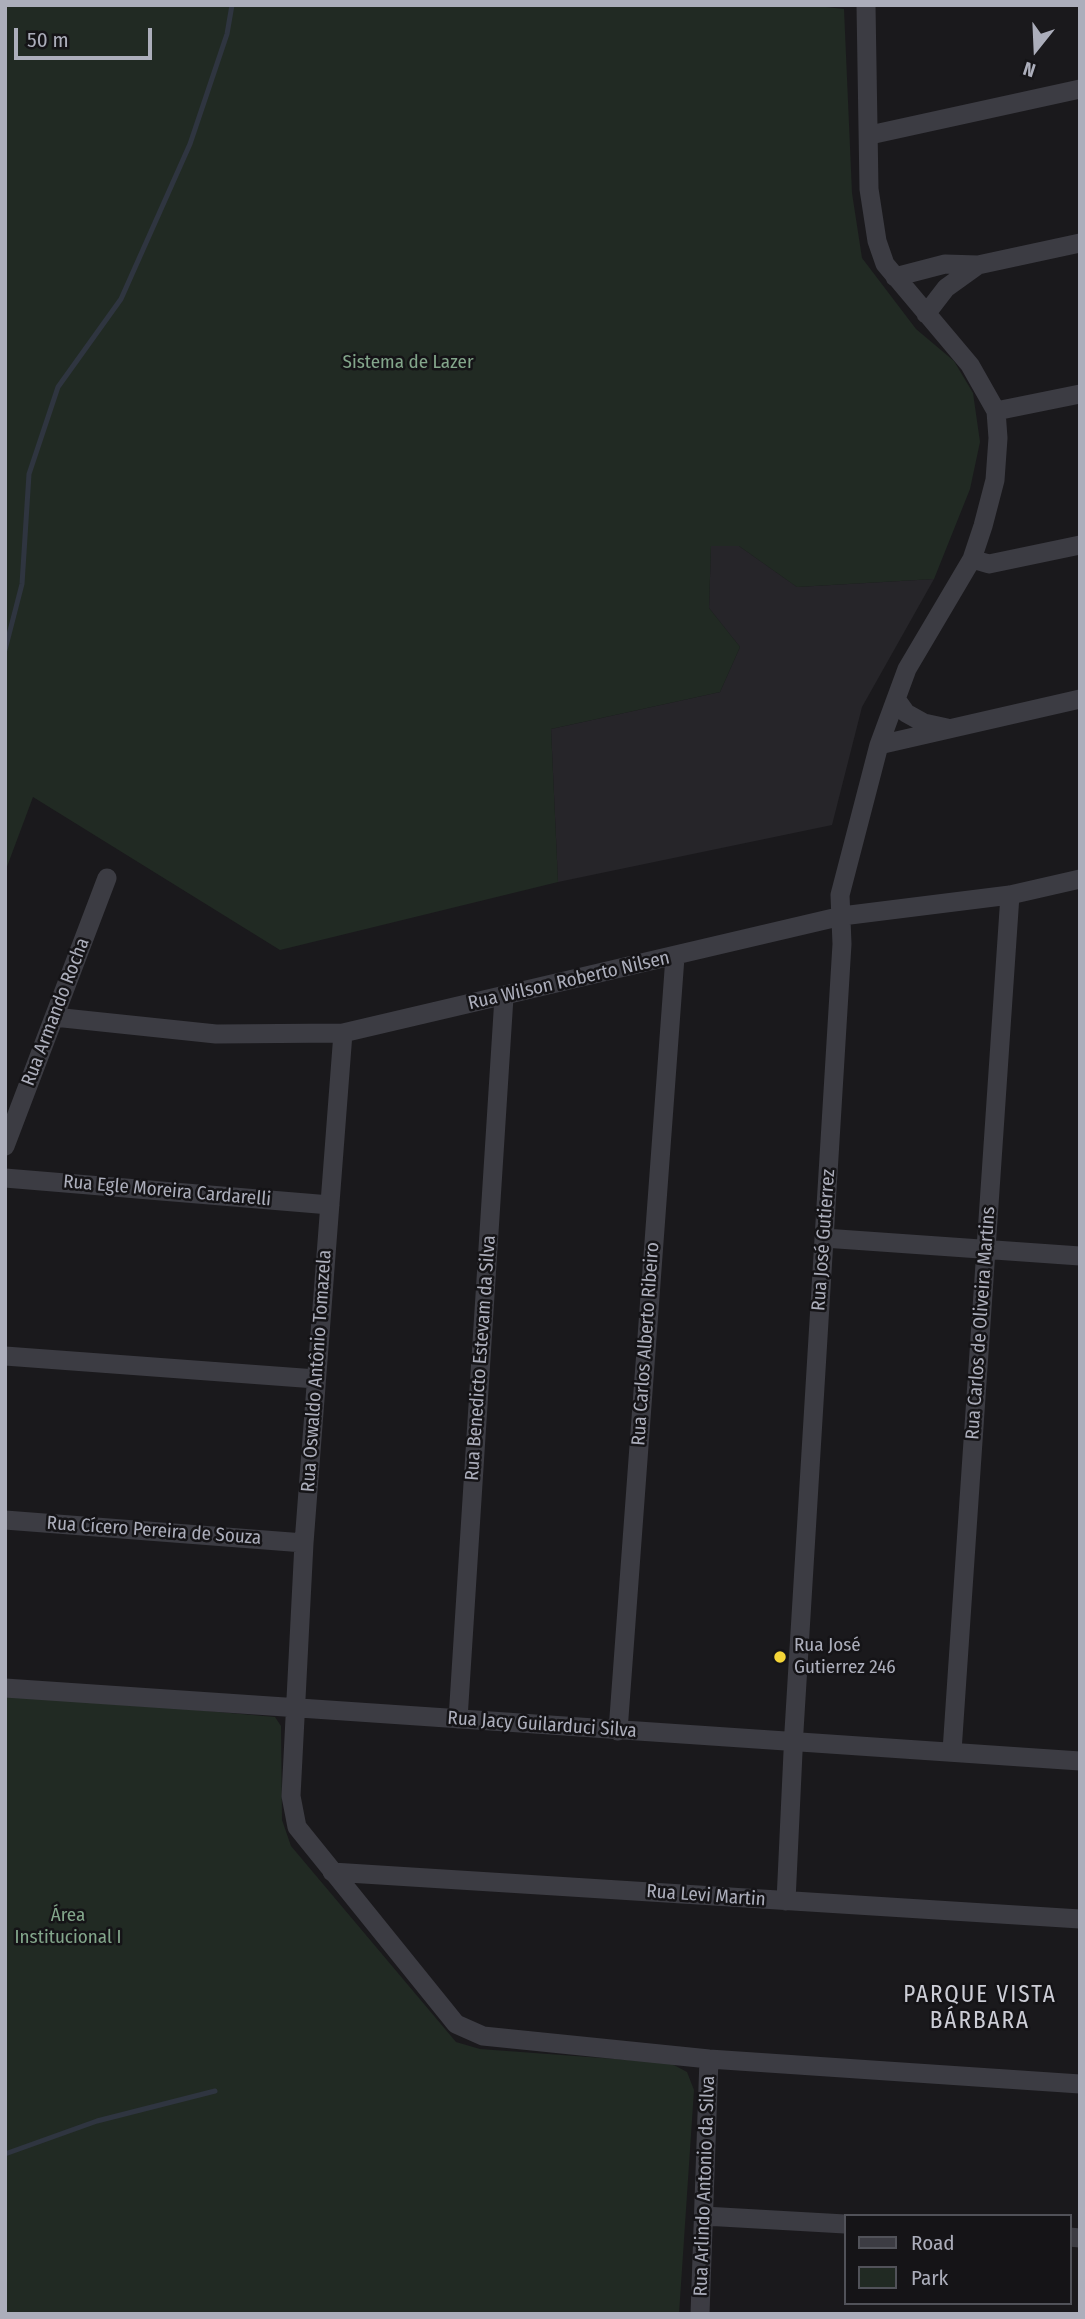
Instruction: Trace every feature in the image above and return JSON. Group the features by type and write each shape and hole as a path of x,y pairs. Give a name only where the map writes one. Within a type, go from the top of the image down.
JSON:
{"street":[{"path":"866,5 870,189 877,241 885,264 970,365 996,411 1080,394"},
{"path":"870,135 1080,89"},
{"path":"895,277 946,264 978,265 1080,243"},
{"path":"926,314 946,288 978,265"},
{"name":"Rua José Gutierrez","path":"786,1901 793,1740 842,916 840,895 879,745 906,669 972,559 995,480 996,411"},
{"path":"972,559 989,564 1080,545"},
{"path":"896,699 906,713 924,723 951,729"},
{"path":"879,745 1080,699"},
{"name":"Rua Armando Rocha","path":"5,1146 107,878"},
{"name":"Rua Wilson Roberto Nilsen","path":"54,1017 216,1034 343,1033 842,916 1010,895 1080,879"},
{"name":"Rua Carlos de Oliveira Martins","path":"952,1751 1010,895"},
{"name":"Rua Carlos Alberto Ribeiro","path":"618,1731 675,957"},
{"name":"Rua Benedicto Estevam da Silva","path":"458,1719 504,997"},
{"name":"Rua Oswaldo Antônio Tomazela","path":"343,1033 303,1543 291,1796 297,1828 456,2024 483,2036 709,2059 1080,2084"},
{"name":"Rua Egle Moreira Cardarelli","path":"5,1178 330,1205"},
{"path":"824,1238 1080,1256"},
{"path":"5,1356 316,1379"},
{"name":"Rua Cícero Pereira de Souza","path":"5,1520 303,1543"},
{"name":"Rua Jacy Guilarduci Silva","path":"5,1688 1080,1761"},
{"name":"Rua Levi Martin","path":"332,1872 1080,1919"},
{"name":"Rua Arlindo Antonio da Silva","path":"700,2314 709,2059"},
{"path":"704,2216 844,2224"}],"shaded area":[{"path":"711,546 739,546 797,587 934,579 862,707 832,825 558,882 551,729 720,692 740,647 709,608"}],"green space":[{"name":"Sistema de Lazer","path":"5,5 808,5 844,9 852,193 862,258 916,329 954,361 973,393 980,442 970,489 934,579 797,587 739,546 711,546 709,608 740,647 720,692 551,729 558,882 280,950 33,797 5,872"},
{"name":"Área Institucional I","path":"5,1693 275,1717 281,1726 282,1820 291,1846 456,2042 480,2049 670,2063 687,2072 694,2090 679,2314 5,2314"}],"waterway":[{"path":"5,650 22,584 29,474 58,387 121,299 190,144 227,34 232,5"},
{"path":"5,2154 97,2121 215,2091"}],"place":[{"name":"Rua José Gutierrez 246","path":"780,1657"}],"district":[{"name":"PARQUE VISTA BÁRBARA","path":"980,2009"}]}
